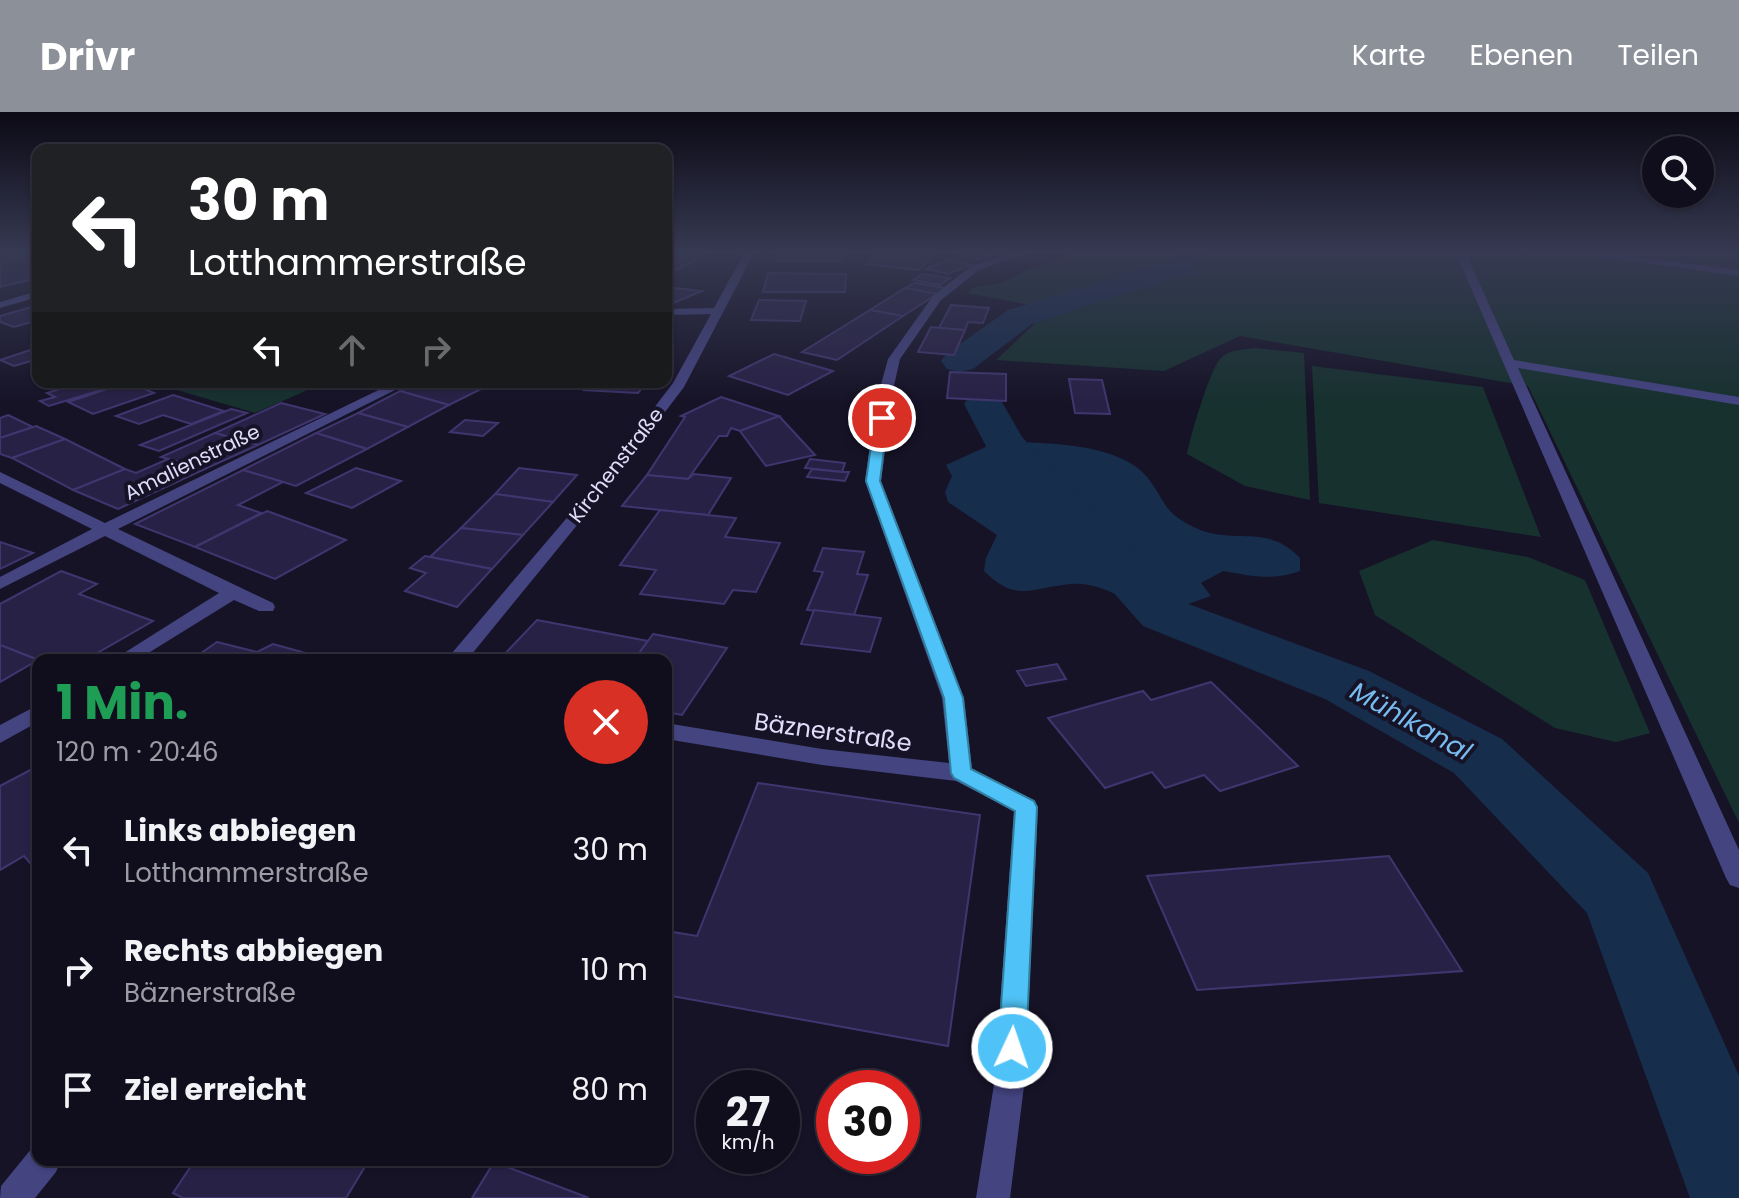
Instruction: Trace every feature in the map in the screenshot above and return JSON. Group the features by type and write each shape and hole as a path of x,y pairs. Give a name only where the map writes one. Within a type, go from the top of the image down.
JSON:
{"street":[{"name":"Kirchenstraße","path":"461,654 604,483 679,384 722,302"},
{"path":"934,302 894,359 884,399 873,481 953,698 961,773 1026,807 1010,1078 993,1198"},
{"path":"1484,302 1513,363 1518,386 1739,878"},
{"path":"672,312 717,311"},
{"path":"1513,363 1739,401"},
{"name":"Amalienstraße","path":"0,584 393,388"},
{"path":"0,477 266,607"},
{"path":"133,654 233,593"},
{"path":"0,735 32,716"},
{"name":"Bäznerstraße","path":"672,732 822,757 961,773"},
{"path":"13,1198 39,1166"}],"green space":[{"path":"1013,302 1042,302 1031,305"},
{"path":"1086,302 1739,302 1739,823 1528,386 1240,336 1164,371 996,360 1044,315"},
{"path":"1255,348 1304,353 1310,500 1245,486 1187,454 1206,389 1220,359 1232,352"},
{"path":"1312,366 1483,387 1541,537 1319,503"},
{"path":"170,388 312,388 255,413"},
{"path":"1433,540 1528,557 1585,580 1650,733 1616,742 1555,728 1375,615 1359,571"}],"water":[{"path":"1015,442 1086,448 1122,459 1148,478 1167,508 1178,518 1212,533 1275,541 1300,558 1300,571 1271,577 1223,571 1201,583 1211,596 1148,618 1122,598 1092,585 1070,584 1024,591 1005,587 984,571 986,558 997,535 948,502 945,492 952,476 946,465 990,445"}],"building":[{"path":"758,302 806,302 800,321 751,320"},
{"path":"883,302 925,302 903,316 870,310"},
{"path":"951,305 989,308 983,323 968,322 965,330 939,328"},
{"path":"32,307 32,322 14,327 0,322 0,316"},
{"path":"870,310 903,316 837,360 802,352"},
{"path":"931,327 965,330 954,355 918,352"},
{"path":"32,351 32,361 14,366 0,360"},
{"path":"774,354 833,371 788,395 729,376"},
{"path":"950,372 1006,374 1006,401 947,398"},
{"path":"1069,379 1102,380 1110,414 1075,413"},
{"path":"63,388 108,388 49,406 40,401 55,397 47,393"},
{"path":"110,388 142,388 154,393 93,414 68,402"},
{"path":"406,388 483,388 449,405 400,391"},
{"path":"586,388 642,388 638,393 584,390"},
{"path":"400,391 449,405 408,427 358,413"},
{"path":"173,395 224,411 191,424 163,415 139,424 116,416"},
{"path":"721,397 779,416 740,431 731,428 727,436 719,436 688,479 647,475 685,417 681,416"},
{"path":"281,403 325,414 258,445 215,433"},
{"path":"231,409 247,413 159,451 140,445"},
{"path":"358,413 408,427 367,449 316,433"},
{"path":"8,415 33,427 0,438 0,418"},
{"path":"779,416 815,455 766,466 740,431"},
{"path":"465,420 498,423 483,436 450,432"},
{"path":"36,426 65,439 12,458 0,454 0,438"},
{"path":"215,433 258,445 205,469 161,457"},
{"path":"316,433 367,449 296,486 243,470"},
{"path":"65,439 125,469 73,490 12,458"},
{"path":"168,459 205,469 118,509 73,490 125,469 136,473"},
{"path":"810,459 845,463 842,472 805,468"},
{"path":"356,468 401,481 352,508 306,493"},
{"path":"519,468 577,475 553,502 495,494"},
{"path":"812,469 849,472 845,481 807,477"},
{"path":"243,470 283,482 238,505 261,513 195,547 135,524"},
{"path":"694,474 731,478 708,515 622,506 647,475 688,479"},
{"path":"495,494 553,502 523,535 461,528"},
{"path":"660,510 736,518 725,537 780,543 756,592 733,590 724,604 640,594 656,570 620,565"},
{"path":"267,511 346,540 275,579 195,547"},
{"path":"461,528 523,535 492,569 430,557"},
{"path":"0,542 33,553 0,569"},
{"path":"823,548 864,552 857,574 868,575 854,615 807,610 823,572 814,571"},
{"path":"425,556 492,569 457,607 405,591 426,573 410,568"},
{"path":"61,571 97,584 79,594 153,621 95,654 32,654 32,657 0,645 0,604"},
{"path":"814,610 881,618 870,652 801,644"},
{"path":"537,620 648,641 638,654 505,654"},
{"path":"653,634 727,648 682,715 672,713 672,654 638,654"},
{"path":"217,642 257,652 273,644 309,654 200,654"},
{"path":"0,645 32,658 32,663 0,682"},
{"path":"1057,664 1066,679 1026,686 1017,671"},
{"path":"1211,682 1298,766 1220,791 1204,775 1165,788 1152,772 1105,788 1048,718 1143,691 1151,700"},
{"path":"32,769 32,865 24,856 0,870 0,786"},
{"path":"758,783 980,815 948,1046 672,996 672,932 697,936"},
{"path":"1389,856 1462,971 1197,990 1147,876"},
{"path":"191,1166 365,1166 346,1198 183,1198 173,1193"},
{"path":"492,1166 505,1166 589,1198 472,1198"}],"waterway":[{"name":"Mühlkanal","path":"960,361 1020,317 1069,302"},
{"name":"Mühlkanal","path":"984,404 1004,443 1163,614 1347,685 1478,756 1620,896 1739,1194"}],"route":[{"path":"882,418 873,481 953,698 961,773 1026,807 1012,1048"}]}
